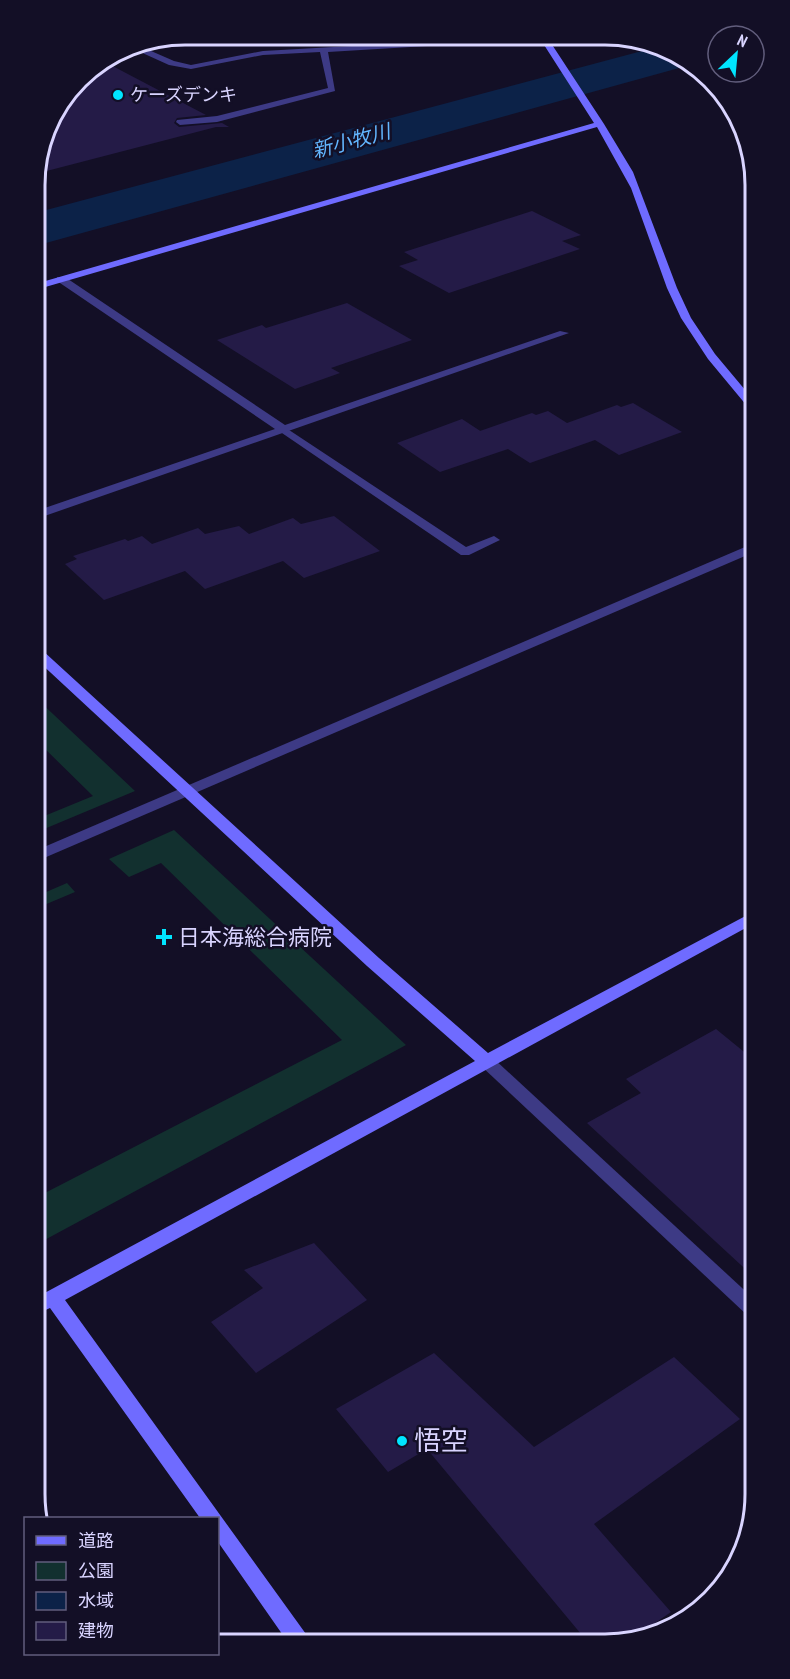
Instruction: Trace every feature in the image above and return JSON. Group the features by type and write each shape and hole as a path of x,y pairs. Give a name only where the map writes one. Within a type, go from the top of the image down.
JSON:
{"street":[{"path":"145,51 172,63 191,67 263,53 396,45"},
{"path":"547,45 600,124 628,172 684,314 721,369 745,397"},
{"path":"180,122 217,118 332,89 323,49"},
{"path":"45,283 600,124"},
{"path":"61,279 465,552 494,540"},
{"path":"45,512 564,333"},
{"path":"45,853 745,552"},
{"path":"45,660 373,962 486,1061 745,1302"},
{"path":"211,1517 46,1301 745,921"},
{"path":"219,1527 295,1634"}],"green space":[{"path":"45,707 135,791 45,829 45,816 93,796 45,749"},
{"path":"174,830 406,1045 45,1240 45,1193 342,1040 161,863 129,877 109,859"},
{"path":"67,883 75,892 45,905 45,893"}],"water":[{"name":"新小牧川","path":"642,51 667,59 680,68 45,243 45,210"}],"building":[{"name":"ケーズデンキ","path":"112,66 206,115 177,118 174,123 179,127 222,123 229,127 216,127 46,171 56,131 69,107 86,86"},
{"path":"532,211 581,235 562,241 580,249 449,293 399,266 418,260 404,252"},
{"path":"347,303 412,340 331,368 340,373 295,389 217,340 262,325 266,328"},
{"path":"633,403 682,432 619,455 595,440 530,463 508,449 440,472 397,443 462,419 480,431 532,413 536,415 548,411 567,423 617,405 621,407"},
{"path":"334,516 380,551 304,578 283,561 205,589 185,571 104,600 65,564 77,559 73,556 125,539 128,541 142,536 152,544 198,528 205,534 239,526 249,534 293,518 301,524"},
{"path":"716,1029 745,1053 745,1269 587,1123 641,1093 626,1079"},
{"path":"314,1243 367,1300 256,1373 211,1322 263,1288 244,1270"},
{"path":"434,1353 534,1447 674,1357 740,1419 594,1524 671,1612 652,1626 641,1629 623,1633 581,1634 427,1449 388,1472 336,1409"}],"place":[{"name":"ケーズデンキ","path":"118,95"},
{"name":"日本海総合病院","path":"164,937"},
{"name":"悟空","path":"402,1441"}]}
